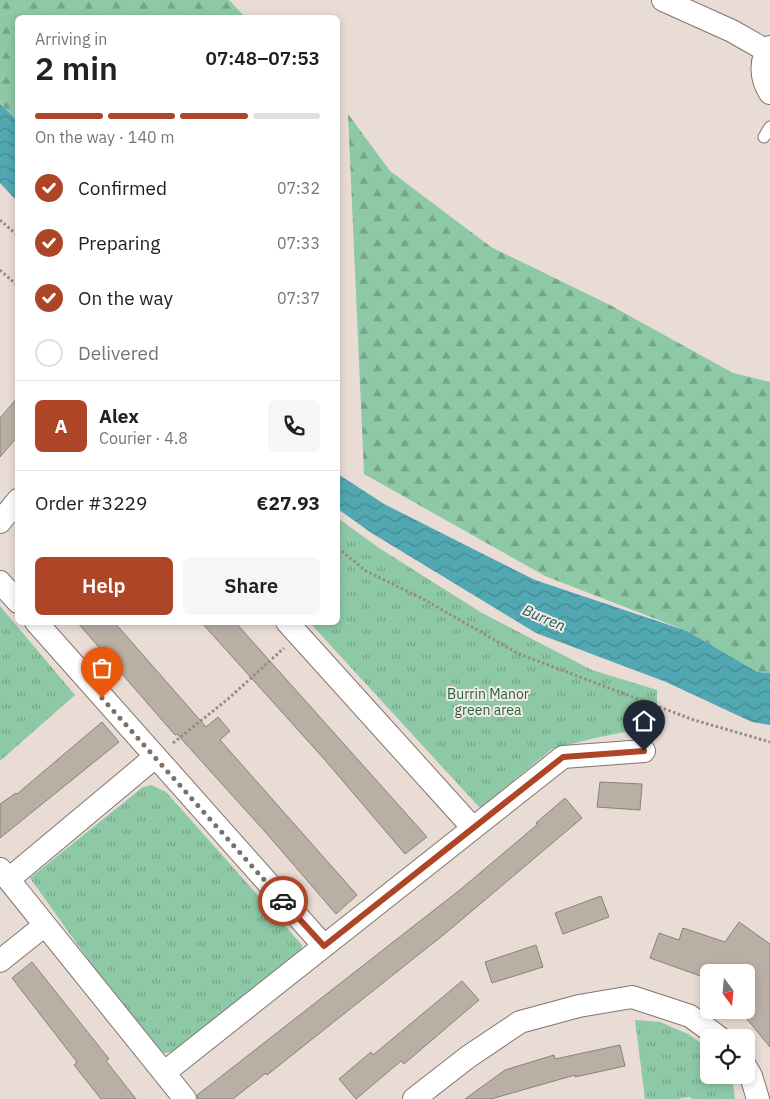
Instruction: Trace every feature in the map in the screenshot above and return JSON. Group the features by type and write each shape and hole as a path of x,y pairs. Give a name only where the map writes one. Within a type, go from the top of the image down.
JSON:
{"street":[{"path":"663,0 769,49 763,62 762,74 770,93"},
{"path":"0,522 15,504"},
{"path":"0,582 15,599"},
{"path":"39,625 324,946"},
{"path":"292,629 473,828"},
{"path":"164,1072 563,757 644,751"},
{"path":"155,758 4,874 185,1099"},
{"path":"0,961 46,925"},
{"path":"414,1099 468,1057 520,1022 579,1006 632,997 690,1016 708,1029"},
{"path":"753,1084 758,1099"}],"path":[{"path":"0,220 15,233"},
{"path":"0,270 15,283"},
{"path":"340,550 366,571 425,600 519,654 678,715 770,742"},
{"path":"155,758 228,699 292,629"}],"green space":[{"path":"0,0 229,0 243,15 15,15 15,118 0,104"},
{"path":"348,114 390,171 491,247 610,305 733,373 770,382 770,673 757,672 687,631 545,576 364,474"},
{"name":"Burrin Manor green area","path":"340,519 379,548 482,613 592,670 657,690 657,733 630,731 552,749 480,808 312,625 340,625"},
{"path":"0,606 75,695 0,761"},
{"path":"151,785 166,792 302,945 302,955 180,1050 165,1053 152,1049 30,878 143,787"},
{"path":"635,1020 660,1022 688,1034 700,1043 700,1084 733,1084 735,1099 692,1099 690,1097 645,1099"}],"water":[{"path":"0,104 15,118 15,199 0,183"},
{"name":"Burren","path":"340,475 384,504 535,580 687,631 757,672 770,673 770,725 752,722 666,682 536,633 370,532 340,510"}],"building":[{"path":"15,400 15,440 0,457 0,418"},
{"path":"80,625 117,625 206,727 218,717 230,731 220,740 357,895 336,914 268,835 177,734 175,735"},
{"path":"204,625 238,625 427,837 405,854 325,760"},
{"path":"102,722 119,742 0,838 0,804 17,794"},
{"path":"600,782 642,784 640,810 597,807"},
{"path":"565,798 582,818 447,932 267,1075 266,1073 233,1099 198,1099 197,1095 461,889 538,824 536,823"},
{"path":"601,896 609,917 563,934 555,913"},
{"path":"739,922 770,944 770,1047 747,1019 755,1019 755,964 700,964 700,976 650,958 659,933 679,940 683,928 725,942"},
{"path":"536,945 543,967 492,983 485,962"},
{"path":"32,962 109,1059 106,1061 136,1099 101,1099 74,1065 77,1062 12,978"},
{"path":"462,981 479,1000 404,1064 401,1061 356,1099 339,1079 371,1052 373,1055"},
{"path":"620,1045 625,1066 575,1077 575,1075 491,1099 465,1099 505,1070 554,1055 555,1059"}],"way so far":[{"path":"102,698 283,901"}],"route":[{"path":"283,901 324,946 563,757 644,751"}]}
